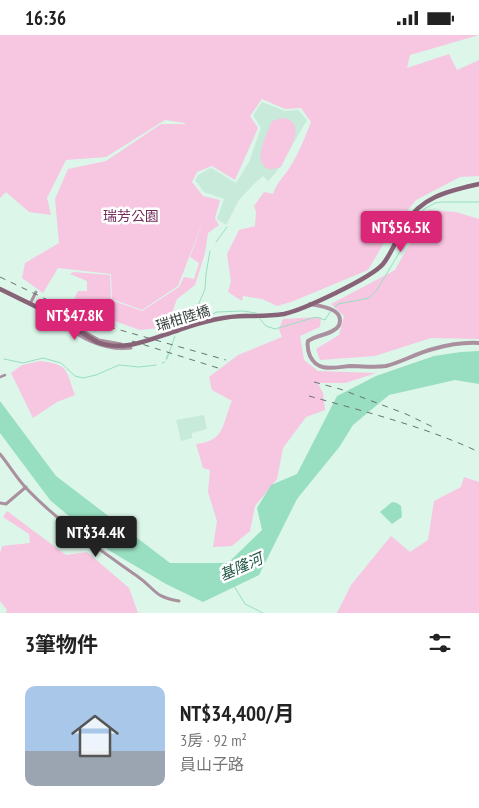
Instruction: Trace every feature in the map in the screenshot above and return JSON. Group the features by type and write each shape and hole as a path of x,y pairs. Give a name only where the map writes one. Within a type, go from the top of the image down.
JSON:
{"main road":[{"name":"瑞柑陸橋","path":"53,315 63,323 97,342 114,346 128,345 210,320 236,316 286,313 310,304 373,274 383,263 405,224 422,203 436,196 479,184"},
{"path":"0,289 53,315"}],"street":[{"path":"30,304 36,291"},
{"path":"310,304 335,311 340,318 335,330 317,335 308,341 308,352 312,360 325,369 350,366 388,366 424,351 442,346 479,343"},
{"path":"53,315 99,340 122,344 130,348 113,349 93,343 70,330 53,315"},
{"path":"167,331 169,336"},
{"path":"0,377 5,375"},
{"path":"0,454 26,487 70,528 142,579 157,594 165,599 179,601"},
{"path":"0,503 6,504 26,487"}],"shaded area":[{"path":"262,102 285,111 298,110 307,120 277,171 268,181 263,176 253,185 239,200 226,225 217,219 224,199 204,192 195,180 198,175 211,168 236,183 249,162 261,128 253,115"},
{"path":"204,415 207,429 192,433 192,438 181,441 176,420"}],"green space":[{"name":"瑞芳公園","path":"0,35 479,35 410,55 407,68 449,54 457,70 479,60 479,176 460,177 416,200 392,229 368,270 277,306 262,299 243,296 242,301 228,292 231,281 227,254 239,230 255,226 256,212 254,206 264,192 273,194 302,145 311,122 301,108 285,109 262,99 250,116 258,128 235,180 212,166 197,172 192,182 203,196 220,200 215,218 219,225 208,233 205,253 195,285 177,299 172,313 160,328 140,330 71,306 78,291 87,291 87,281 70,274 73,272 110,275 111,300 142,311 179,287 184,277 194,279 199,263 190,257 204,218 178,286 142,310 112,299 111,274 58,268 43,293 22,278 25,263 59,243 55,199 68,169 106,161 161,124 185,123 165,120 106,157 66,160 47,198 51,215 29,212 6,192 0,198"},
{"path":"282,118 290,120 296,131 281,167 269,169 265,167 260,158 262,145 272,121"},
{"path":"429,210 456,212 479,219 479,339 431,338 375,356 320,360 316,349 339,335 344,316 331,304 395,270"},
{"path":"321,317 320,327 300,336 304,360 318,371 376,373 345,383 318,383 323,393 325,410 306,417 283,448 277,479 255,506 250,531 232,546 213,547 217,521 208,492 210,470 203,468 196,444 206,442 218,435 222,430 232,401 212,390 209,377 238,355 282,337 279,329 283,319"},
{"path":"40,361 57,364 62,367 67,374 75,395 57,402 33,418 11,373 22,365"},
{"path":"464,477 479,482 479,613 337,613 351,585 391,536 410,552 428,540 434,501 461,487"},
{"path":"7,511 66,555 87,552 129,588 138,613 6,613 7,610 0,601 0,553 2,546 30,543 29,534 3,517"}],"water":[{"name":"基隆河","path":"479,351 479,384 455,380 389,395 353,425 340,446 297,499 259,575 203,602 166,584 110,551 50,500 0,433 0,401 56,476 170,563 228,563 262,530 257,508 271,485 297,474 337,396 376,376 434,356"},
{"path":"392,502 401,506 402,517 392,524 380,512"}],"waterway":[{"path":"335,307 338,304 369,298 377,290 424,209 435,203 442,202 479,202"},
{"path":"216,242 227,227"},
{"path":"194,315 205,289 210,251"},
{"path":"179,325 181,320 188,315 208,316 217,312 243,311 256,313"},
{"path":"260,319 266,326 275,329 316,317 325,320 330,312"},
{"path":"167,359 175,336"},
{"path":"166,359 168,354"},
{"path":"4,359 23,363 43,358 61,363 75,376 83,378 96,375 119,365 139,367 156,365"},
{"name":"基隆河","path":"234,586 245,604 263,613"}],"railway":[{"path":"0,277 81,316 113,328 226,360"},
{"path":"132,341 218,368"},
{"path":"314,382 340,389 406,414 435,428"},
{"path":"309,396 417,428 479,452"}]}
